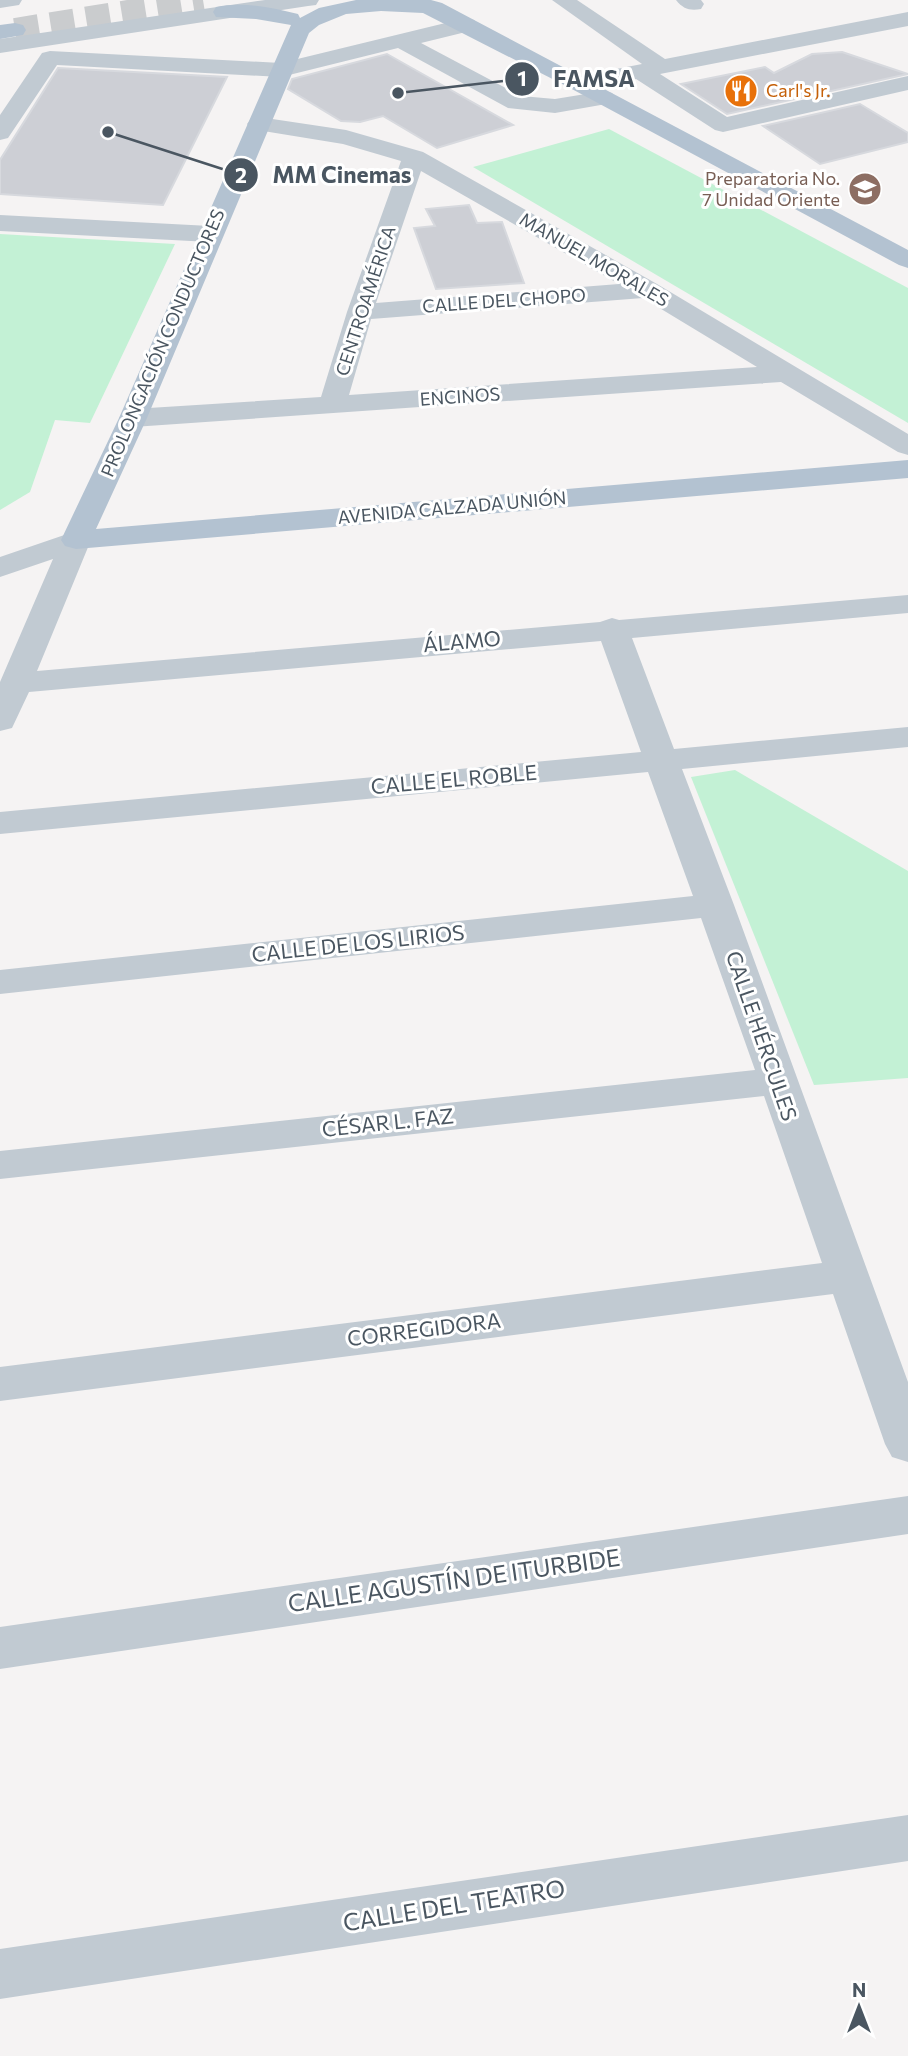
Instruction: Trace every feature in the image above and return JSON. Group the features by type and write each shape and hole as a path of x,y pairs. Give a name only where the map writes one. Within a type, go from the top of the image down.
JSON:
{"main road":[{"path":"285,11 319,15 347,7 428,3 908,260"},
{"name":"PROLONGACIÓN CONDUCTORES","path":"76,540 133,418 210,234 260,124 281,70 285,11"},
{"name":"AVENIDA CALZADA UNIÓN","path":"76,540 908,469"}],"street":[{"path":"0,2 11,0"},
{"path":"3,46 187,17 226,4 285,11 308,0"},
{"path":"563,0 723,125 905,90"},
{"path":"578,83 908,19"},
{"path":"3,46 50,58 281,70 466,25"},
{"path":"403,41 516,103 555,106 604,97"},
{"path":"0,134 50,58"},
{"path":"687,142 803,111"},
{"name":"MANUEL MORALES","path":"260,124 346,137 414,157 648,290 908,446"},
{"name":"CENTROAMÉRICA","path":"332,406 360,312 414,157"},
{"path":"0,223 210,234"},
{"name":"CALLE DEL CHOPO","path":"360,312 648,290"},
{"name":"ENCINOS","path":"133,418 787,373"},
{"path":"0,721 76,540"},
{"name":"AVENIDA CALZADA UNIÓN","path":"1,571 76,540"},
{"name":"ÁLAMO","path":"17,683 612,628 908,604"},
{"name":"CALLE HÉRCULES","path":"612,628 716,905 776,1081 908,1444"},
{"name":"CALLE EL ROBLE","path":"0,823 908,737"},
{"name":"CALLE DE LOS LIRIOS","path":"0,982 716,905"},
{"name":"CÉSAR L. FAZ","path":"0,1165 776,1081"},
{"name":"CORREGIDORA","path":"0,1384 848,1276"},
{"name":"CALLE AGUSTÍN DE ITURBIDE","path":"0,1648 908,1515"},
{"name":"CALLE DEL TEATRO","path":"0,1974 908,1838"}],"green space":[{"path":"609,129 908,288 908,423 473,167"},
{"path":"0,234 175,244 90,423 55,420 30,492 0,510"},
{"path":"735,770 908,871 908,1078 814,1085 691,777"}],"building":[{"path":"842,52 908,74 727,114 681,84 765,67 774,73 812,54"},
{"path":"387,54 513,125 437,148 383,116 360,122 341,121 288,89 292,79"},
{"path":"58,68 227,77 163,205 0,194 0,160"},
{"path":"860,104 908,133 908,142 820,164 763,126"},
{"path":"469,205 477,223 502,222 524,283 436,289 414,228 435,226 426,209"}],"tunnel":[{"path":"15,30 203,0"}],"place":[{"name":"Carl's Jr.","path":"741,91"},
{"name":"FAMSA","path":"398,93"},
{"name":"MM Cinemas","path":"108,132"},
{"name":"Preparatoria No. 7 Unidad Oriente","path":"865,189"}]}
